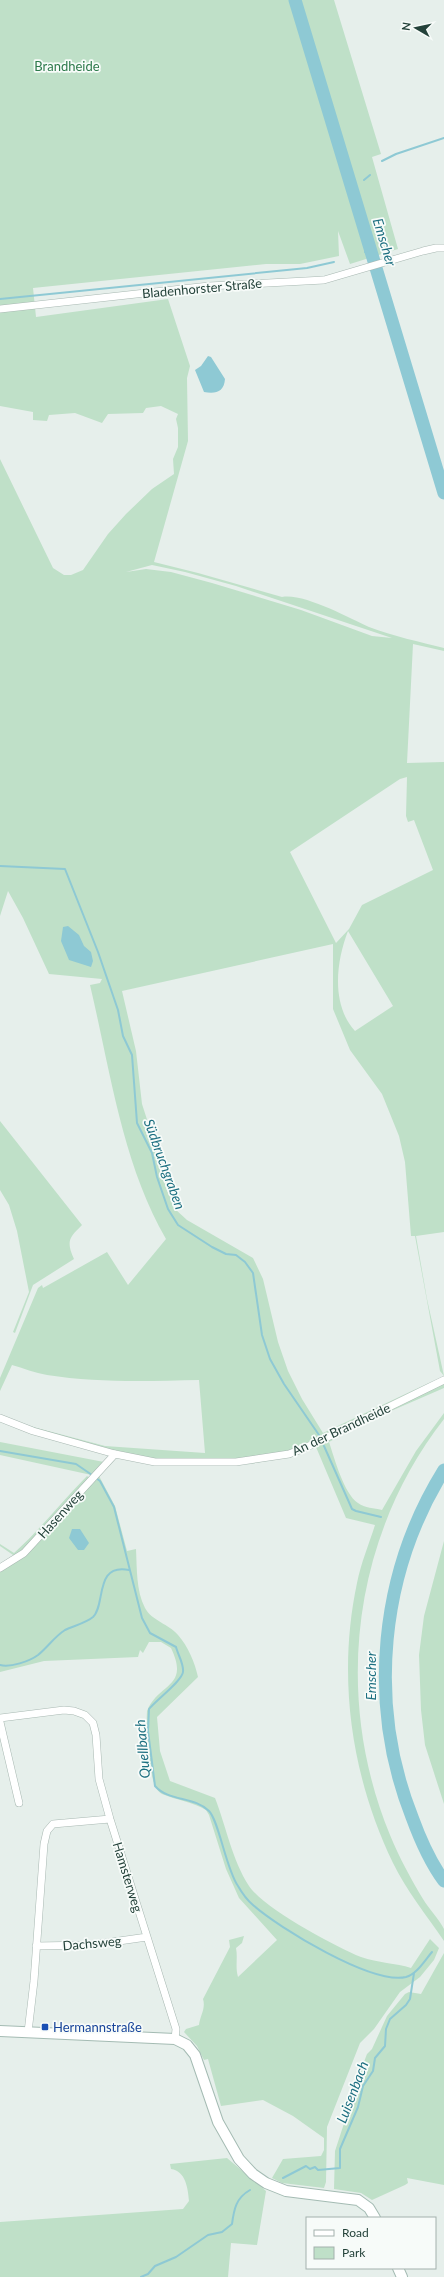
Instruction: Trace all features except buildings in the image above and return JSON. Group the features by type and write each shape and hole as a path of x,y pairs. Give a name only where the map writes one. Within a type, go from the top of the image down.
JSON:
{"main road":[{"path":"0,2031 175,2039 187,2044 195,2055 218,2122 239,2159 253,2174 266,2183 286,2190 358,2200 369,2208 374,2217"}],"street":[{"name":"Bladenhorster Straße","path":"0,310 209,286 324,280 436,248 444,248"},
{"name":"An der Brandheide","path":"0,1418 33,1431 115,1454 155,1462 236,1462 289,1454 325,1439 371,1414 444,1380"},
{"name":"Hasenweg","path":"0,1568 24,1553 115,1454"},
{"name":"Hamsterweg","path":"0,1718 64,1710 74,1711 85,1715 93,1723 96,1735 99,1779 110,1819 176,2029 175,2039"},
{"path":"0,1722 19,1803"},
{"path":"28,2032 44,1844 47,1831 53,1824 110,1819"},
{"name":"Dachsweg","path":"36,1946 91,1945 147,1937"}],"green space":[{"name":"Brandheide","path":"0,0 334,0 381,154 372,157 398,249 350,264 338,231 339,256 300,264 266,264 33,288 36,317 168,299 190,366 187,378 188,441 154,562 282,597 291,597 314,602 369,627 406,639 444,648 444,651 413,644 407,763 444,762 444,1232 416,1236 427,1299 444,1376 440,1371 415,1236 411,1236 405,1162 399,1136 382,1094 350,1050 333,1009 333,944 122,991 136,1051 142,1104 153,1138 164,1182 175,1209 187,1220 253,1258 263,1279 278,1342 288,1371 302,1399 323,1433 435,1380 295,1450 240,1460 147,1459 111,1451 22,1424 105,1446 205,1453 199,1380 123,1381 66,1378 43,1374 12,1365 0,1391 0,1378 38,1288 42,1285 43,1288 107,1252 128,1285 166,1239 151,1210 138,1179 119,1115 90,985 100,983 102,979 49,974 23,918 8,891 0,916 0,459 53,568 64,575 71,575 83,570 108,534 126,514 152,489 174,474 173,459 178,447 178,428 176,419 178,414 161,406 146,408 143,413 108,414 102,423 75,413 49,415 47,421 33,420 33,412 0,406","holes":["152,565 185,572 236,586 392,638 372,636 301,610 171,572 146,569 126,572","407,777 406,816 408,822 414,820 433,870 362,905 349,929 336,943 290,852 400,779","348,931 393,1006 355,1031 347,1021 339,996 339,969"]},
{"path":"0,1121 82,1225 74,1233 70,1240 70,1248 74,1259 33,1285 15,1333 13,1332 29,1292 17,1231 9,1205 0,1190"},
{"path":"444,1383 444,1388 368,1421 329,1442 340,1475 348,1492 358,1503 370,1508 382,1510 416,1451 444,1413 444,1419 413,1465 389,1514 371,1566 361,1620 358,1674 361,1728 372,1782 390,1835 405,1868 425,1903 444,1929 444,1941 417,1903 393,1863 367,1796 358,1761 352,1726 348,1654 351,1618 357,1583 375,1525 346,1518 316,1447 293,1456 245,1465 289,1455"},
{"path":"0,1442 104,1462 96,1476 0,1455"},
{"path":"87,1476 91,1479 16,1557 0,1546 0,1544 14,1553 33,1535"},
{"path":"99,1476 115,1506 127,1551 136,1549 138,1587 145,1608 152,1616 174,1631 182,1639 191,1655 198,1677 157,1717 160,1751 170,1781 215,1798 243,1876 257,1895 284,1916 334,1944 361,1957 374,1961 411,1968 430,1939 439,1948 434,1960 420,1977 400,1992 374,2029 360,2043 327,2127 326,2182 324,2188 282,2183 272,2178 283,2159 321,2156 324,2150 324,2138 293,2116 263,2100 221,2106 208,2059 204,2060 197,2046 184,2032 186,2029 199,2025 203,2009 203,1999 230,1947 229,1940 244,1936 242,1943 236,1948 238,1977 277,1940 239,1898 226,1869 209,1815 206,1810 196,1805 162,1794 157,1789 153,1780 148,1756 147,1711 152,1702 171,1684 175,1678 177,1671 176,1661 171,1648 161,1642 149,1642 143,1653 140,1650 138,1657 44,1661 0,1672 0,1570 10,1565"},
{"path":"444,1541 444,1804 425,1745 421,1710 419,1655 424,1616"},
{"path":"444,1953 444,2185 407,2178 408,2183 405,2185 372,2200 361,2193 334,2189 335,2151 351,2102 351,2096 367,2054 372,2049 387,2016 405,1994 409,1992 421,1994"},
{"path":"227,2158 266,2191 257,2245 231,2243 228,2277 0,2277 0,2222 183,2209 189,2201 187,2186 180,2173 171,2169 170,2164"}],"water":[{"path":"208,356 211,357 225,379 223,387 219,391 212,393 204,392 195,370 201,366"},
{"path":"68,926 79,935 84,946 91,952 93,961 91,967 69,960 61,941 63,927"},
{"path":"72,1529 80,1529 89,1543 84,1550 78,1550 69,1538"}],"waterway":[{"name":"Emscher","path":"295,0 444,493"},
{"path":"382,161 396,154 444,138"},
{"path":"364,180 370,175"},
{"name":"Emscher","path":"352,190 357,187"},
{"name":"Emscher","path":"365,252 370,251"},
{"path":"0,299 307,268 334,262"},
{"name":"Südbruchgraben","path":"0,866 65,869 98,952 118,1010 123,1036 132,1055 137,1123 152,1153 157,1177 168,1209 178,1225 212,1247 226,1254 236,1255 245,1262 253,1273 262,1335 270,1359 284,1384 319,1435"},
{"name":"Südbruchgraben","path":"324,1446 352,1509 381,1517"},
{"name":"Quellbach","path":"0,1451 76,1464 92,1475"},
{"name":"Emscher","path":"444,1470 422,1510 406,1552 394,1595 387,1639 385,1684 389,1729 398,1774 422,1842 434,1866 444,1881"},
{"name":"Quellbach","path":"96,1478 100,1481 114,1507 142,1618 150,1633 176,1647 183,1666 182,1676 149,1709 148,1731 155,1786 167,1795 196,1803 209,1811 213,1816 230,1869 243,1894 251,1903 266,1915 304,1940 326,1953 350,1964 371,1972 391,1977 406,1977 414,1973 432,1952"},
{"path":"0,1665 9,1666 25,1662 42,1652 65,1630 83,1623 93,1617 97,1611 103,1586 110,1573 118,1570 129,1570"},
{"name":"Luisenbach","path":"283,2178 306,2166 310,2169 315,2167 318,2170 340,2168 340,2149 358,2107 363,2086 373,2071 375,2058 385,2046 386,2029 390,2019 406,2005 410,1999 414,1973"},
{"name":"Luisenbach","path":"141,2277 148,2274 155,2266 176,2257 208,2235 222,2232 232,2224 236,2204 245,2193 250,2190"}],"place":[{"name":"Hermannstraße","path":"45,2027"}]}
